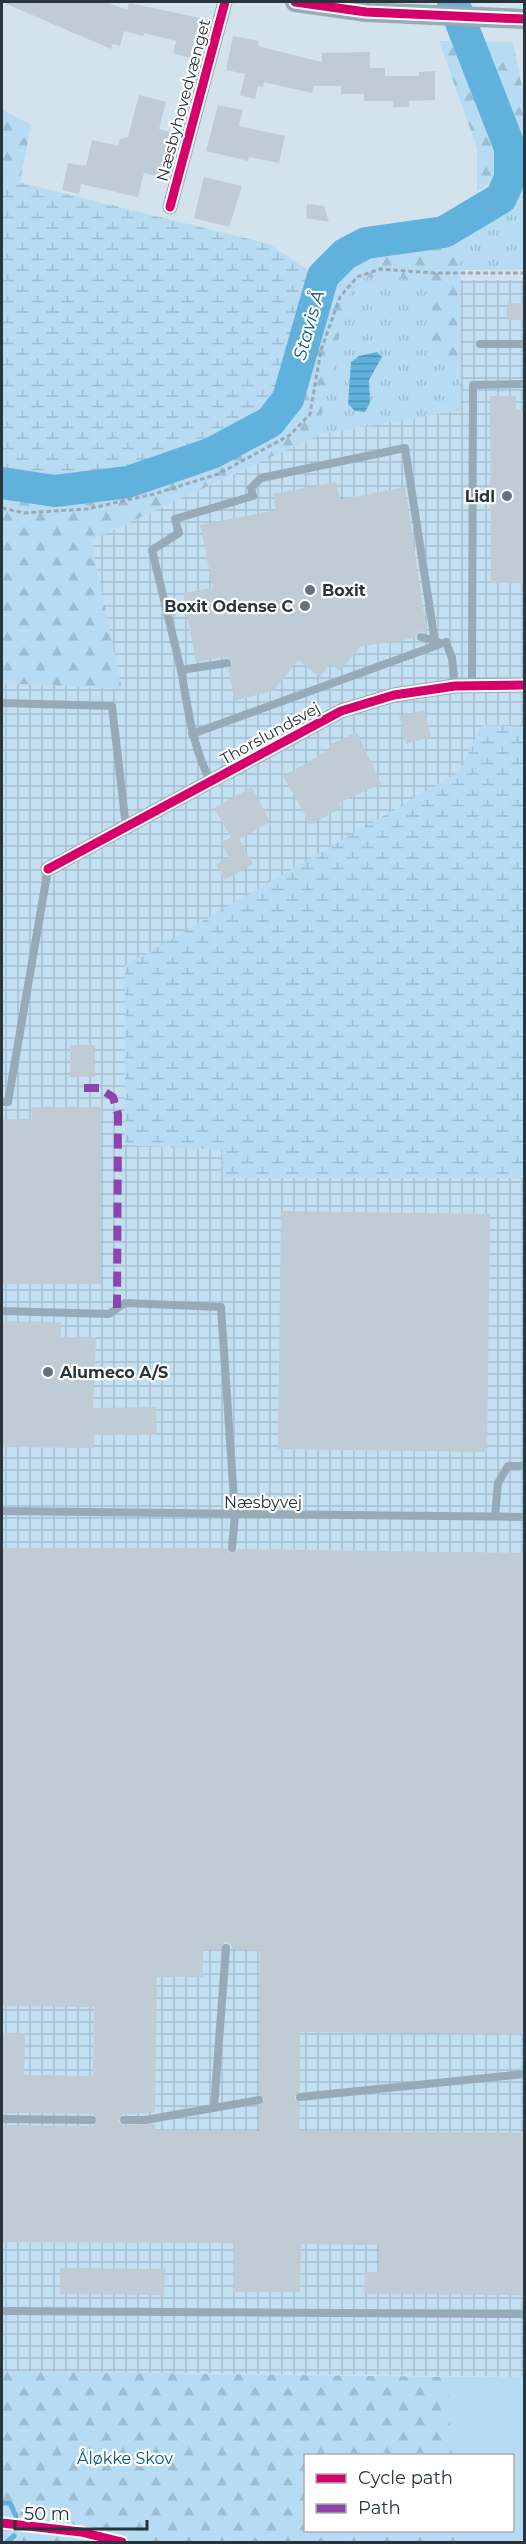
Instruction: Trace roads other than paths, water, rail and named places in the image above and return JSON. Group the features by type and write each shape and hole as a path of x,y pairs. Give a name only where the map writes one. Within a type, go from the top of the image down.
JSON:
{"street":[{"name":"Næsbyhovedvænget","path":"170,207 225,2"},
{"path":"295,2 344,10 525,19"},
{"name":"Thorslundsvej","path":"48,868 341,711 394,695 455,686 525,685"}],"lane":[{"path":"480,344 525,344"},
{"path":"472,685 473,385 525,384"},
{"path":"211,782 201,765 192,734 181,670 152,550 179,533 176,519 253,496 251,488 261,478 405,448 435,642"},
{"path":"421,637 435,642 446,642"},
{"path":"446,642 452,658 455,686"},
{"path":"192,734 446,642"},
{"path":"181,670 226,663"},
{"path":"2,704 112,706 126,827"},
{"path":"2,1102 8,1102 48,868"},
{"path":"2,1311 109,1314 125,1303 221,1307 235,1515 232,1548"},
{"path":"495,1516 498,1483 508,1466 525,1466"},
{"name":"Næsbyvej","path":"2,1511 525,1517"},
{"path":"214,2108 226,1948"},
{"path":"300,2097 525,2074"},
{"path":"124,2120 145,2120 260,2100"},
{"path":"2,2119 92,2120"},
{"path":"2,2311 525,2314"}],"water":[{"path":"377,352 382,357 369,380 370,403 365,412 355,411 348,404 351,362 359,356"}],"waterway":[{"name":"Stavis Å","path":"2,483 55,491 128,482 212,453 270,422 288,399 323,276 345,254 366,243 444,232 501,198 510,178 510,148 453,2"},
{"path":"2,2503 10,2503 16,2516"},
{"path":"7,2542 14,2536"}],"place":[{"name":"Lidl","path":"507,496"},
{"name":"Boxit","path":"310,590"},
{"name":"Boxit Odense C","path":"305,606"},
{"name":"Alumeco A/S","path":"48,1372"}],"park label":[{"name":"Åløkke Skov","path":"125,2458"}]}
